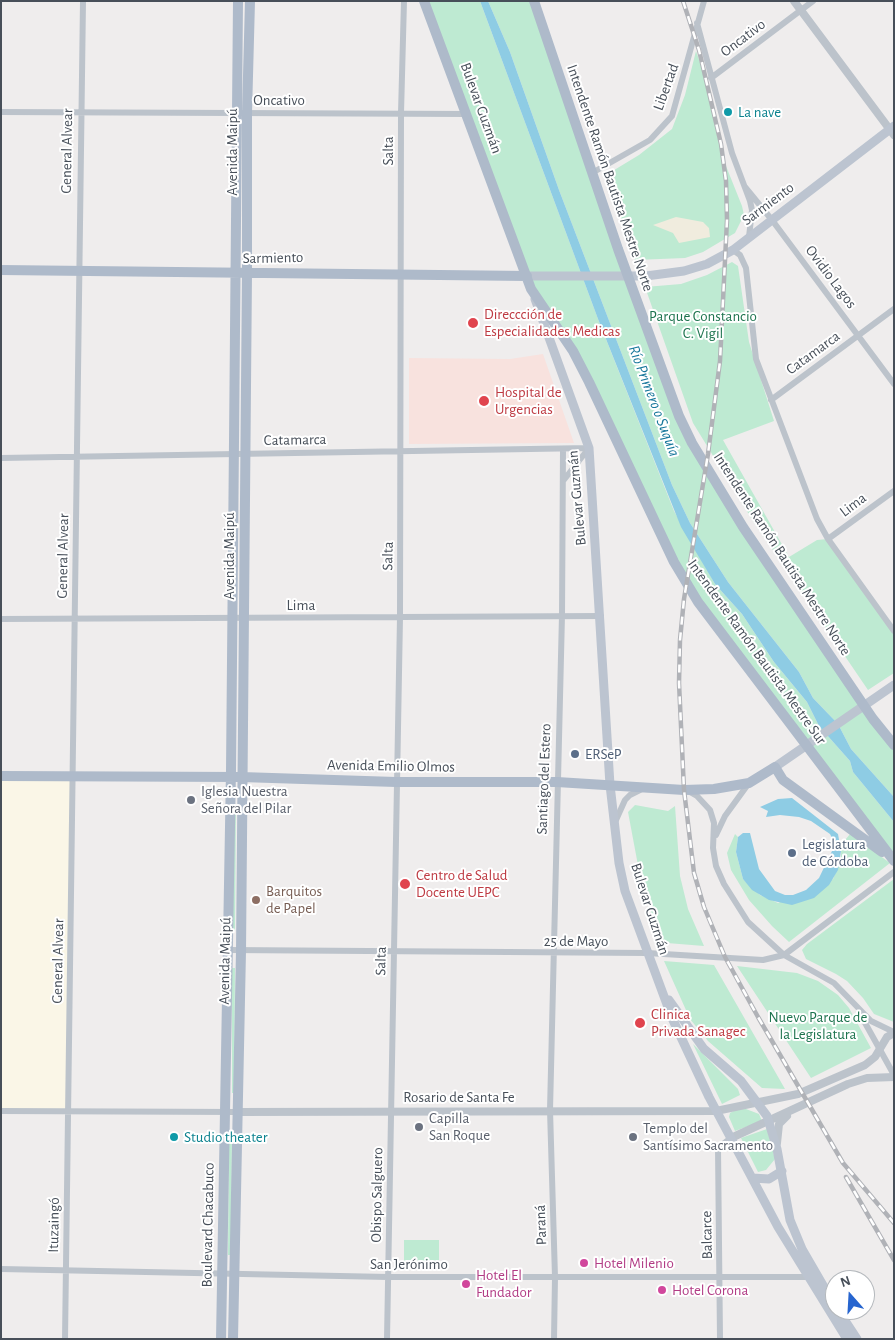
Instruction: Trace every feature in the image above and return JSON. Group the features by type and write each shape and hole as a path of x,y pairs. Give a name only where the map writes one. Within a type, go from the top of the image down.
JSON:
{"main road":[{"name":"Avenida Maipú","path":"238,1 248,273 239,454"},
{"name":"Avenida Maipú","path":"226,1112 229,950 236,777 238,618 239,454 235,273 241,113 250,1"},
{"name":"Bulevar Guzmán","path":"424,1 589,448 601,616 610,785 614,826 625,890 672,1018 716,1111 807,1277 847,1339"},
{"name":"Intendente Ramón Bautista Mestre Norte","path":"534,1 592,173 679,416 692,443 743,527 873,719 894,745"},
{"name":"Sarmiento","path":"1,270 401,273 527,276 646,276 684,271 707,264 732,250 892,130"},
{"name":"Intendente Ramón Bautista Mestre Sur","path":"531,289 577,358 662,539 698,602 893,860"},
{"path":"893,860 783,780 775,767 894,685"},
{"name":"Avenida Emilio Olmos","path":"1,776 236,777 396,782 557,782 684,790 714,789 749,784 775,767"},
{"name":"Avenida Maipú","path":"236,777 241,950 237,1112"},
{"name":"Bulevar Guzmán","path":"660,984 701,1045 740,1081 758,1103 770,1122 782,1170 790,1220 825,1289"},
{"name":"Boulevard Chacabuco","path":"221,1339 226,1112"},
{"name":"Boulevard Chacabuco","path":"233,1339 237,1112"},
{"path":"752,1178 769,1179 782,1170"},
{"path":"845,1320 857,1339"}],"street":[{"name":"General Alvear","path":"69,1111 80,112 83,1"},
{"name":"Salta","path":"392,1111 402,450 401,113 404,1"},
{"name":"Libertad","path":"592,173 650,140 672,116 704,1"},
{"path":"794,1 892,130"},
{"name":"Oncativo","path":"711,78 813,1"},
{"name":"Ovidio Lagos","path":"697,23 732,153 752,210 749,237"},
{"name":"Oncativo","path":"1,112 467,114"},
{"name":"Ovidio Lagos","path":"745,187 772,220 894,384"},
{"path":"732,250 740,255 746,268 756,358 817,519 828,540 894,632"},
{"name":"Catamarca","path":"771,400 894,309"},
{"path":"563,481 589,448"},
{"name":"Catamarca","path":"1,458 589,448"},
{"name":"Santiago del Estero","path":"550,1110 552,953 562,615 563,449"},
{"name":"Lima","path":"828,540 894,490"},
{"name":"Lima","path":"1,619 601,616"},
{"path":"713,848 716,833 725,816 749,784"},
{"path":"614,826 625,800 634,792 647,788"},
{"path":"684,790 697,796 710,810 714,823 713,848 719,875 739,909 757,931 784,955 830,979 875,1024 894,1033"},
{"name":"25 de Mayo","path":"229,950 647,953 763,960 784,955 894,872"},
{"path":"731,1138 770,1122 848,1084 868,1078 894,1076 878,1050 856,1004"},
{"name":"Rosario de Santa Fe","path":"1,1111 716,1111 798,1094 865,1065 875,1057 887,1037 894,1033"},
{"name":"Paraná","path":"550,1110 555,1277 554,1339"},
{"path":"777,1148 779,1124 794,1110"},
{"name":"Ituzaingó","path":"65,1339 69,1111"},
{"name":"Obispo Salguero","path":"388,1339 392,1111"},
{"name":"Balcarce","path":"720,1339 718,1148 731,1138"},
{"name":"San Jerónimo","path":"1,1269 388,1277 817,1276"}],"shaded area":[{"name":"Hospital de Urgencias","path":"543,354 574,443 409,444 409,358 510,359"},
{"path":"1,776 73,777 69,1111 1,1111"}],"green space":[{"path":"424,1 480,1 598,319 674,511 715,584 742,614 774,662 807,702 819,726 850,761 853,772 894,822 894,861 698,602 589,382 531,289"},
{"path":"488,1 534,1 692,443 894,745 894,797 851,749 838,724 813,698 799,672 728,582 690,523 672,485 559,190 510,52"},
{"path":"696,51 703,71 722,156 744,215 735,233 703,252 685,258 635,260 606,175 639,155 672,129 685,95"},
{"name":"Parque Constancio C. Vigil","path":"732,262 738,266 749,342 774,421 723,440 789,557 817,540 828,539 894,631 894,673 868,690 753,521 693,423 645,287 681,284 707,275"},
{"path":"635,805 668,811 675,806 680,876 688,909 704,946 667,943 659,939 640,876 628,812"},
{"path":"233,806 236,806 235,931 232,931"},
{"path":"735,834 738,837 736,852 743,879 760,895 778,903 833,879 841,860 841,845 850,834 890,863 789,942 749,900 731,870 727,853"},
{"path":"894,879 894,1022 874,1014 863,998 847,981 806,959 802,950 807,944"},
{"path":"664,961 714,965 785,1089 762,1088 708,1041 690,1019"},
{"name":"Nuevo Parque de la Legislatura","path":"737,966 797,973 818,981 838,995 849,1008 871,1048 811,1078"},
{"path":"232,968 235,968 234,1093 232,1093"},
{"path":"693,1044 738,1089 740,1095 722,1104"},
{"path":"737,1109 746,1109 759,1114 762,1121 735,1131 729,1117 730,1113"},
{"path":"767,1129 775,1159 766,1170 758,1172 741,1138"},
{"path":"229,1130 232,1130 231,1255 228,1255"},
{"path":"404,1240 439,1240 439,1265 404,1265"}],"sand":[{"path":"676,217 703,222 709,228 710,237 679,243 673,233 653,225"}],"water":[{"path":"480,1 488,1 510,52 559,190 672,485 690,523 728,582 799,672 813,698 838,724 851,749 894,797 894,822 853,772 850,761 819,726 807,702 774,662 742,614 715,584 681,527 598,319"},
{"path":"792,798 838,834 841,851 838,870 829,885 814,898 792,905 769,900 752,890 743,879 736,852 738,837 743,833 750,833 759,869 775,891 785,895 793,895 806,890 819,878 832,851 833,840 830,834 811,821 799,817 780,815 766,817 768,811 760,807 778,799"}],"railway":[{"path":"683,1 699,50 721,144 726,181 727,220 720,361 708,454 684,599 680,640 679,683 684,790 694,873 704,907 725,957 758,1017 843,1163 894,1223"},
{"path":"846,1177 894,1260"}],"place":[{"name":"La nave","path":"728,112"},
{"name":"Direccción de Especialidades Medicas","path":"473,323"},
{"name":"Hospital de Urgencias","path":"484,401"},
{"name":"ERSeP","path":"575,754"},
{"name":"Iglesia Nuestra Señora del Pilar","path":"191,800"},
{"name":"Legislatura de Córdoba","path":"792,853"},
{"name":"Centro de Salud Docente UEPC","path":"405,884"},
{"name":"Barquitos de Papel","path":"256,900"},
{"name":"Clinica Privada Sanagec","path":"640,1023"},
{"name":"Capilla San Roque","path":"419,1127"},
{"name":"Studio theater","path":"174,1137"},
{"name":"Templo del Santísimo Sacramento","path":"633,1137"},
{"name":"Hotel Milenio","path":"584,1263"},
{"name":"Hotel El Fundador","path":"466,1284"},
{"name":"Hotel Corona","path":"662,1290"}],"water label":[{"name":"Río Primero o Suquía","path":"654,401"}]}
